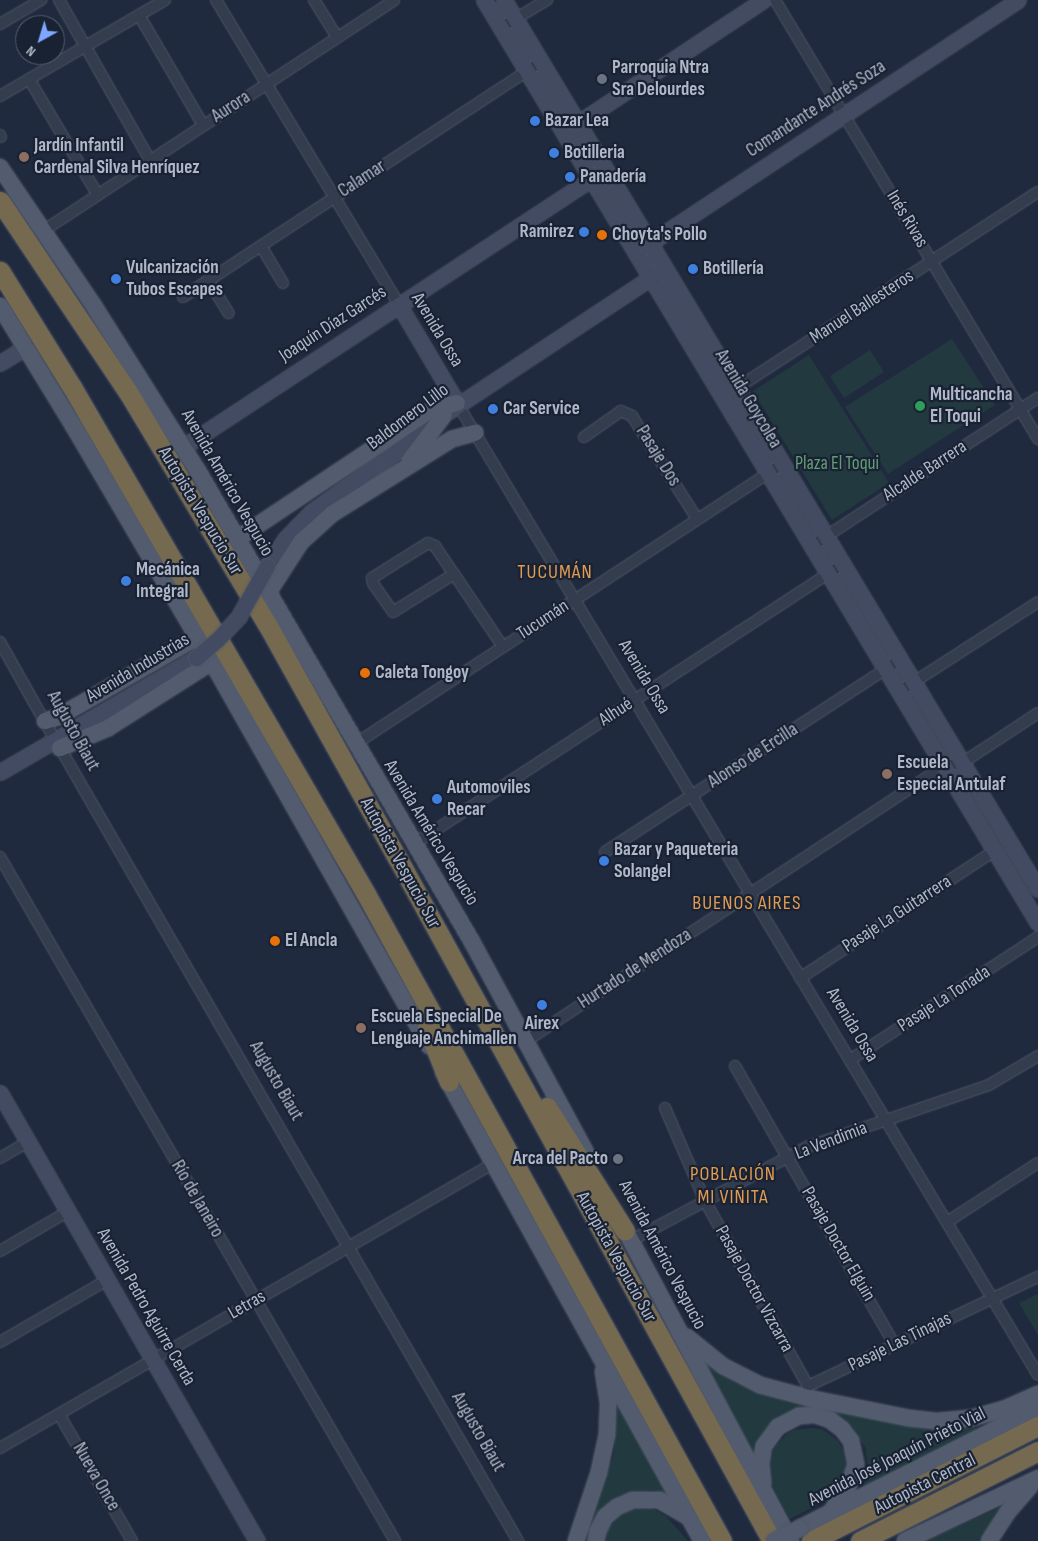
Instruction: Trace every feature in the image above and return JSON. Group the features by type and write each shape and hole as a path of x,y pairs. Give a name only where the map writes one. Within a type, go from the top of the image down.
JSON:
{"highway":[{"name":"Autopista Vespucio Sur","path":"0,201 128,392 198,507 354,778 773,1541"},
{"path":"0,271 72,387 366,894 722,1541"},
{"path":"366,894 430,1032 449,1082"},
{"path":"481,1009 530,1080 628,1236"},
{"name":"Autopista Central","path":"801,1537 1038,1426"},
{"name":"Autopista Central","path":"860,1541 1038,1451"}],"main road":[{"name":"Avenida Américo Vespucio","path":"0,167 120,346 183,446 471,940 765,1492 801,1537"},
{"path":"0,306 197,637 204,660 449,1082 702,1541"},
{"path":"237,539 430,411 457,403"},
{"path":"395,473 410,460 444,415"},
{"path":"268,593 293,553 311,532 332,514 452,439 475,433"},
{"path":"45,721 67,713 197,637"},
{"path":"58,744 108,728 204,660"},
{"name":"Avenida José Joaquín Prieto Vial","path":"672,1318 694,1343 734,1373 760,1385 809,1398 908,1418 956,1421 992,1413 1038,1394"},
{"path":"576,1541 599,1472 607,1435 608,1402 599,1354"},
{"name":"Avenida José Joaquín Prieto Vial","path":"773,1541 801,1537 824,1516 1038,1408"},
{"path":"765,1492 761,1474 762,1454 772,1432 784,1422 799,1416 815,1415 830,1420 842,1429 851,1441 856,1464 847,1490 824,1516"},
{"path":"905,1541 1038,1479"},
{"path":"989,1541 1007,1512 1038,1479"},
{"path":"596,1541 598,1531 606,1517 617,1507 633,1500 659,1500 689,1518"}],"street":[{"path":"0,24 41,0"},
{"path":"59,0 150,160"},
{"path":"0,96 165,0"},
{"name":"Avenida Ossa","path":"216,0 1038,1375"},
{"path":"314,0 337,37"},
{"name":"Aurora","path":"43,231 394,0"},
{"name":"Avenida Goycolea","path":"484,0 813,545 1038,923"},
{"name":"Avenida Goycolea","path":"504,0 1038,887"},
{"path":"500,28 547,0"},
{"path":"564,132 763,0"},
{"name":"Inés Rivas","path":"775,0 1038,439"},
{"name":"Comandante Andrés Soza","path":"636,252 1018,0"},
{"path":"139,15 203,125"},
{"name":"Calamar","path":"183,297 541,62"},
{"path":"29,79 98,195"},
{"name":"Joaquín Díaz Garcés","path":"183,446 605,170"},
{"name":"Manuel Ballesteros","path":"737,388 1038,192"},
{"path":"261,246 283,283"},
{"name":"Baldomero Lillo","path":"267,566 285,539 310,512 410,442 457,403 665,268"},
{"path":"208,280 229,313"},
{"path":"0,363 26,347"},
{"name":"Alcalde Barrera","path":"813,545 1038,398"},
{"name":"Pasaje Dos","path":"584,437 621,412 632,416 697,519"},
{"name":"Tucumán","path":"355,744 782,464"},
{"path":"454,574 395,612 389,609 371,579 428,543 435,546 454,574 503,647"},
{"name":"Alhué","path":"414,844 843,564"},
{"name":"Avenida Industrias","path":"204,660 217,640 239,616 267,566"},
{"path":"900,691 1038,602"},
{"name":"Augusto Biaut","path":"0,642 518,1541"},
{"name":"Alonso de Ercilla","path":"605,852 900,660"},
{"path":"944,766 962,763 1038,713"},
{"path":"0,772 58,744"},
{"name":"Hurtado de Mendoza","path":"526,1041 944,766"},
{"name":"Pasaje La Guitarrera","path":"800,978 994,851"},
{"name":"Río de Janeiro","path":"0,857 395,1541"},
{"path":"1022,896 1038,887"},
{"name":"Pasaje La Tonada","path":"850,1060 1038,937"},
{"name":"La Vendimia","path":"628,1236 705,1201 822,1141 989,1085 1038,1056"},
{"name":"Pasaje Doctor Elguin","path":"736,1066 895,1345"},
{"name":"Avenida Pedro Aguirre Cerda","path":"0,1093 257,1541"},
{"name":"Pasaje Doctor Vizcarra","path":"665,1108 705,1201 808,1386"},
{"path":"0,1158 28,1142"},
{"name":"Letras","path":"0,1448 494,1163"},
{"path":"946,1222 1038,1163"},
{"path":"0,1251 67,1212"},
{"name":"Pasaje Las Tinajas","path":"808,1386 1038,1277"},
{"path":"0,1342 107,1280"},
{"name":"Nueva Once","path":"60,1414 132,1541"}],"green space":[{"name":"Multicancha El Toqui","path":"952,339 995,405 888,474 845,407"},
{"path":"870,350 884,372 844,398 830,376"},
{"name":"Plaza El Toqui","path":"809,355 889,483 832,520 753,391"},
{"path":"1038,1294 1038,1335 1019,1303"},
{"path":"704,1363 736,1383 767,1395 908,1423 972,1423 979,1435 860,1495 869,1472 865,1447 850,1427 823,1410 796,1409 774,1422 762,1435 756,1459"},
{"path":"617,1404 666,1494 651,1490 624,1495 591,1541 585,1541 614,1454"},
{"path":"822,1429 838,1441 847,1456 848,1466 843,1483 832,1497 790,1519 770,1482 768,1462 775,1447 787,1434 794,1430"},
{"path":"1006,1505 978,1541 925,1541"},
{"path":"639,1506 650,1507 667,1517 688,1541 605,1541 605,1534 622,1511"}],"place":[{"name":"Parroquia Ntra Sra Delourdes","path":"602,79"},
{"name":"Bazar Lea","path":"535,121"},
{"name":"Botilleria","path":"554,153"},
{"name":"Jardín Infantil Cardenal Silva Henríquez","path":"24,157"},
{"name":"Panadería","path":"570,177"},
{"name":"Ramirez","path":"584,232"},
{"name":"Choyta's Pollo","path":"602,235"},
{"name":"Botillería","path":"693,269"},
{"name":"Vulcanización Tubos Escapes","path":"116,279"},
{"name":"Multicancha El Toqui","path":"920,406"},
{"name":"Car Service","path":"493,409"},
{"name":"Mecánica Integral","path":"126,581"},
{"name":"Caleta Tongoy","path":"365,673"},
{"name":"Escuela Especial Antulaf","path":"887,774"},
{"name":"Automoviles Recar","path":"437,799"},
{"name":"Bazar y Paqueteria Solangel","path":"604,861"},
{"name":"El Ancla","path":"275,941"},
{"name":"Airex","path":"542,1005"},
{"name":"Escuela Especial De Lenguaje Anchimallen","path":"361,1028"},
{"name":"Arca del Pacto","path":"618,1159"}],"district":[{"name":"TUCUMÁN","path":"555,572"},
{"name":"BUENOS AIRES","path":"747,903"},
{"name":"POBLACIÓN MI VIÑITA","path":"733,1186"}]}
